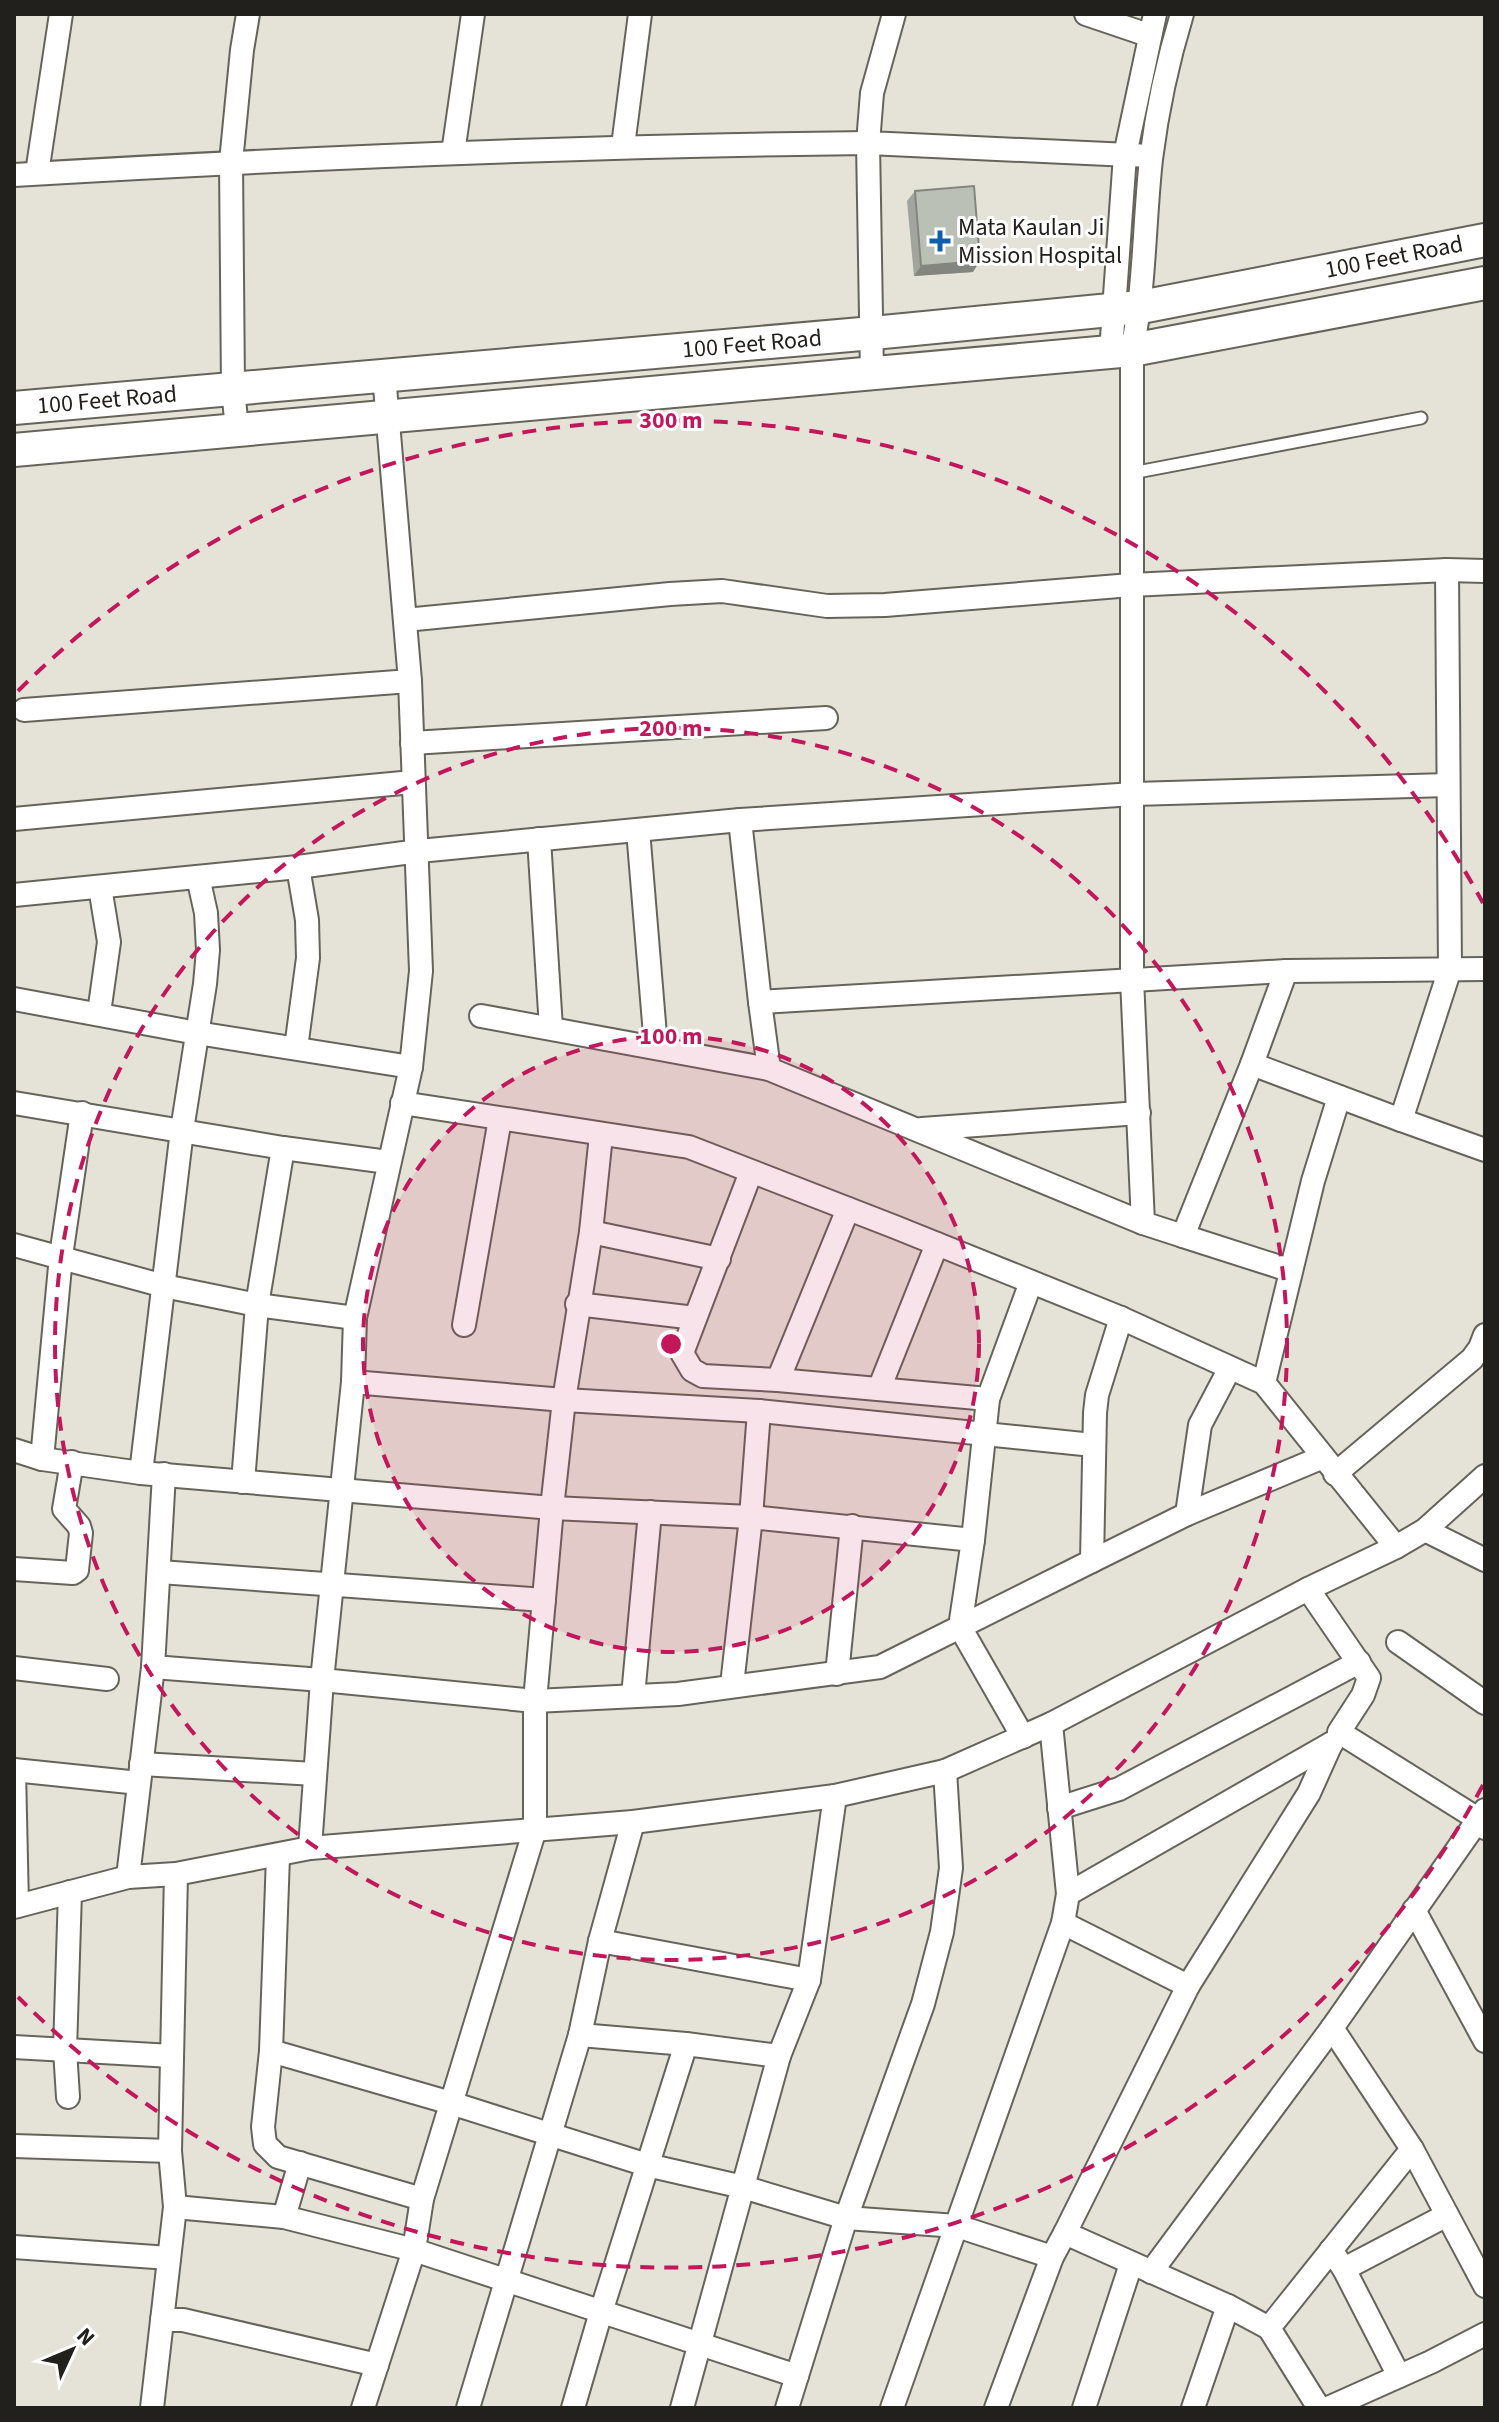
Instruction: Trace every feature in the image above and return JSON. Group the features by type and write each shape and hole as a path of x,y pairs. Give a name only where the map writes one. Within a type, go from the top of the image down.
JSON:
{"main road":[{"name":"100 Feet Road","path":"14,408 1128,308 1485,240"},
{"name":"100 Feet Road","path":"14,450 1122,351 1485,283"}],"street":[{"path":"37,173 61,14"},
{"path":"237,430 233,388 231,162 248,14"},
{"path":"453,153 473,14"},
{"path":"623,146 640,14"},
{"path":"872,373 868,143 872,93 894,14"},
{"path":"1086,14 1152,25 1125,155 1128,308"},
{"path":"1143,1223 1132,979 1131,473 1122,351 1151,156 1182,14"},
{"path":"14,175 231,162 623,146 868,143 1151,156"},
{"path":"310,1848 322,1680 353,1382 355,1318 411,1067 421,971 419,851 410,681 384,375"},
{"path":"405,620 709,591 827,606 885,605 1131,585 1447,570 1485,571"},
{"path":"1401,1120 1450,969 1447,570"},
{"path":"24,710 410,681"},
{"path":"412,743 826,718"},
{"path":"14,819 413,782"},
{"path":"14,895 740,820 1134,794 1448,785"},
{"path":"740,820 769,1069"},
{"path":"638,830 656,1047"},
{"path":"539,839 551,1028"},
{"path":"296,1048 308,958 307,920 298,867"},
{"path":"141,1473 182,1130 208,950 206,913 198,877"},
{"path":"99,1013 109,942 100,887"},
{"path":"760,1002 1286,971 1485,969"},
{"path":"1183,1236 1286,971"},
{"path":"14,999 197,1033 411,1067"},
{"path":"481,1016 769,1069 1143,1223 1289,1270"},
{"path":"1252,1064 1485,1150"},
{"path":"1264,1383 1289,1270 1339,1097"},
{"path":"14,1103 283,1148 388,1162"},
{"path":"402,1103 689,1147 1121,1318 1264,1383 1396,1547"},
{"path":"42,1459 61,1256 82,1113"},
{"path":"917,1129 1139,1113"},
{"path":"464,1325 500,1119"},
{"path":"363,2408 414,2250 422,2199 535,1829 535,1701 552,1508 577,1304 591,1232 601,1135"},
{"path":"243,1482 257,1305 283,1148"},
{"path":"751,1172 682,1353 692,1370 703,1376 988,1399"},
{"path":"778,1380 848,1209"},
{"path":"591,1232 719,1259"},
{"path":"879,1389 937,1244"},
{"path":"14,1245 164,1286 257,1305 355,1318"},
{"path":"1023,1737 960,1627 988,1399 1031,1282"},
{"path":"577,1304 695,1318"},
{"path":"1092,1561 1093,1445 1097,1395 1121,1318"},
{"path":"153,1667 535,1701 678,1694 880,1667 1187,1514 1329,1466 1472,1359 1485,1335"},
{"path":"1187,1514 1200,1425 1230,1368"},
{"path":"353,1382 564,1400 759,1411 1093,1445"},
{"path":"732,1685 751,1517 759,1411"},
{"path":"14,1450 42,1459 141,1473 552,1508 751,1517 973,1540"},
{"path":"14,1569 73,1573 77,1570 81,1533 79,1526 67,1515 64,1503 72,1462"},
{"path":"128,1877 153,1667 164,1474"},
{"path":"315,1774 14,1770 16,1907 128,1877 176,1874 310,1848 633,1822 835,1796 945,1771 1051,1724 1308,1589 1396,1547 1425,1530 1485,1476"},
{"path":"633,1696 650,1512"},
{"path":"837,1674 852,1526"},
{"path":"1425,1530 1485,1560"},
{"path":"160,1572 544,1600"},
{"path":"996,2408 1052,2257 1188,1986 1309,1793 1335,1738 1368,1684 1369,1678 1359,1662 1308,1589"},
{"path":"1398,1642 1485,1703"},
{"path":"1059,1808 1119,1789 1359,1662"},
{"path":"14,1668 107,1679"},
{"path":"892,2408 1063,1923 1068,1894 1051,1724"},
{"path":"1084,2408 1141,2268 1332,2028 1414,1910 1483,1819 1335,1738"},
{"path":"1068,1894 1335,1738"},
{"path":"787,2408 846,2218 923,2004 942,1932 951,1868 945,1771"},
{"path":"682,2408 779,2056 809,1980 835,1796"},
{"path":"468,2408 580,2035 600,1941 633,1822"},
{"path":"278,1856 271,2051 263,2127 265,2144 278,2157 422,2199"},
{"path":"152,2408 175,2207 170,2151 176,1874"},
{"path":"68,2097 65,2050 70,1892"},
{"path":"1414,1910 1485,2041"},
{"path":"1063,1923 1188,1986"},
{"path":"600,1941 809,1980"},
{"path":"1332,2028 1412,2149 1485,2286"},
{"path":"580,2035 779,2056"},
{"path":"573,2408 686,2044"},
{"path":"14,2047 172,2056"},
{"path":"271,2051 451,2103 647,2165 743,2187 846,2218 957,2226 1052,2257"},
{"path":"14,2146 170,2151"},
{"path":"1269,2328 1338,2260 1412,2149"},
{"path":"284,2217 300,2163"},
{"path":"175,2207 284,2217 414,2250 797,2376"},
{"path":"1338,2260 1447,2215"},
{"path":"1065,2233 1228,2306 1269,2328 1319,2408"},
{"path":"14,2247 169,2258"},
{"path":"1338,2260 1399,2376"},
{"path":"1193,2408 1228,2306"},
{"path":"162,2320 183,2320 377,2365"},
{"path":"1328,2408 1485,2334"}],"lane":[{"path":"1131,473 1421,418"}],"building":[{"path":"974,186 980,261 921,266 915,191"}],"place":[{"name":"Mata Kaulan Ji Mission Hospital","path":"940,241"}]}
